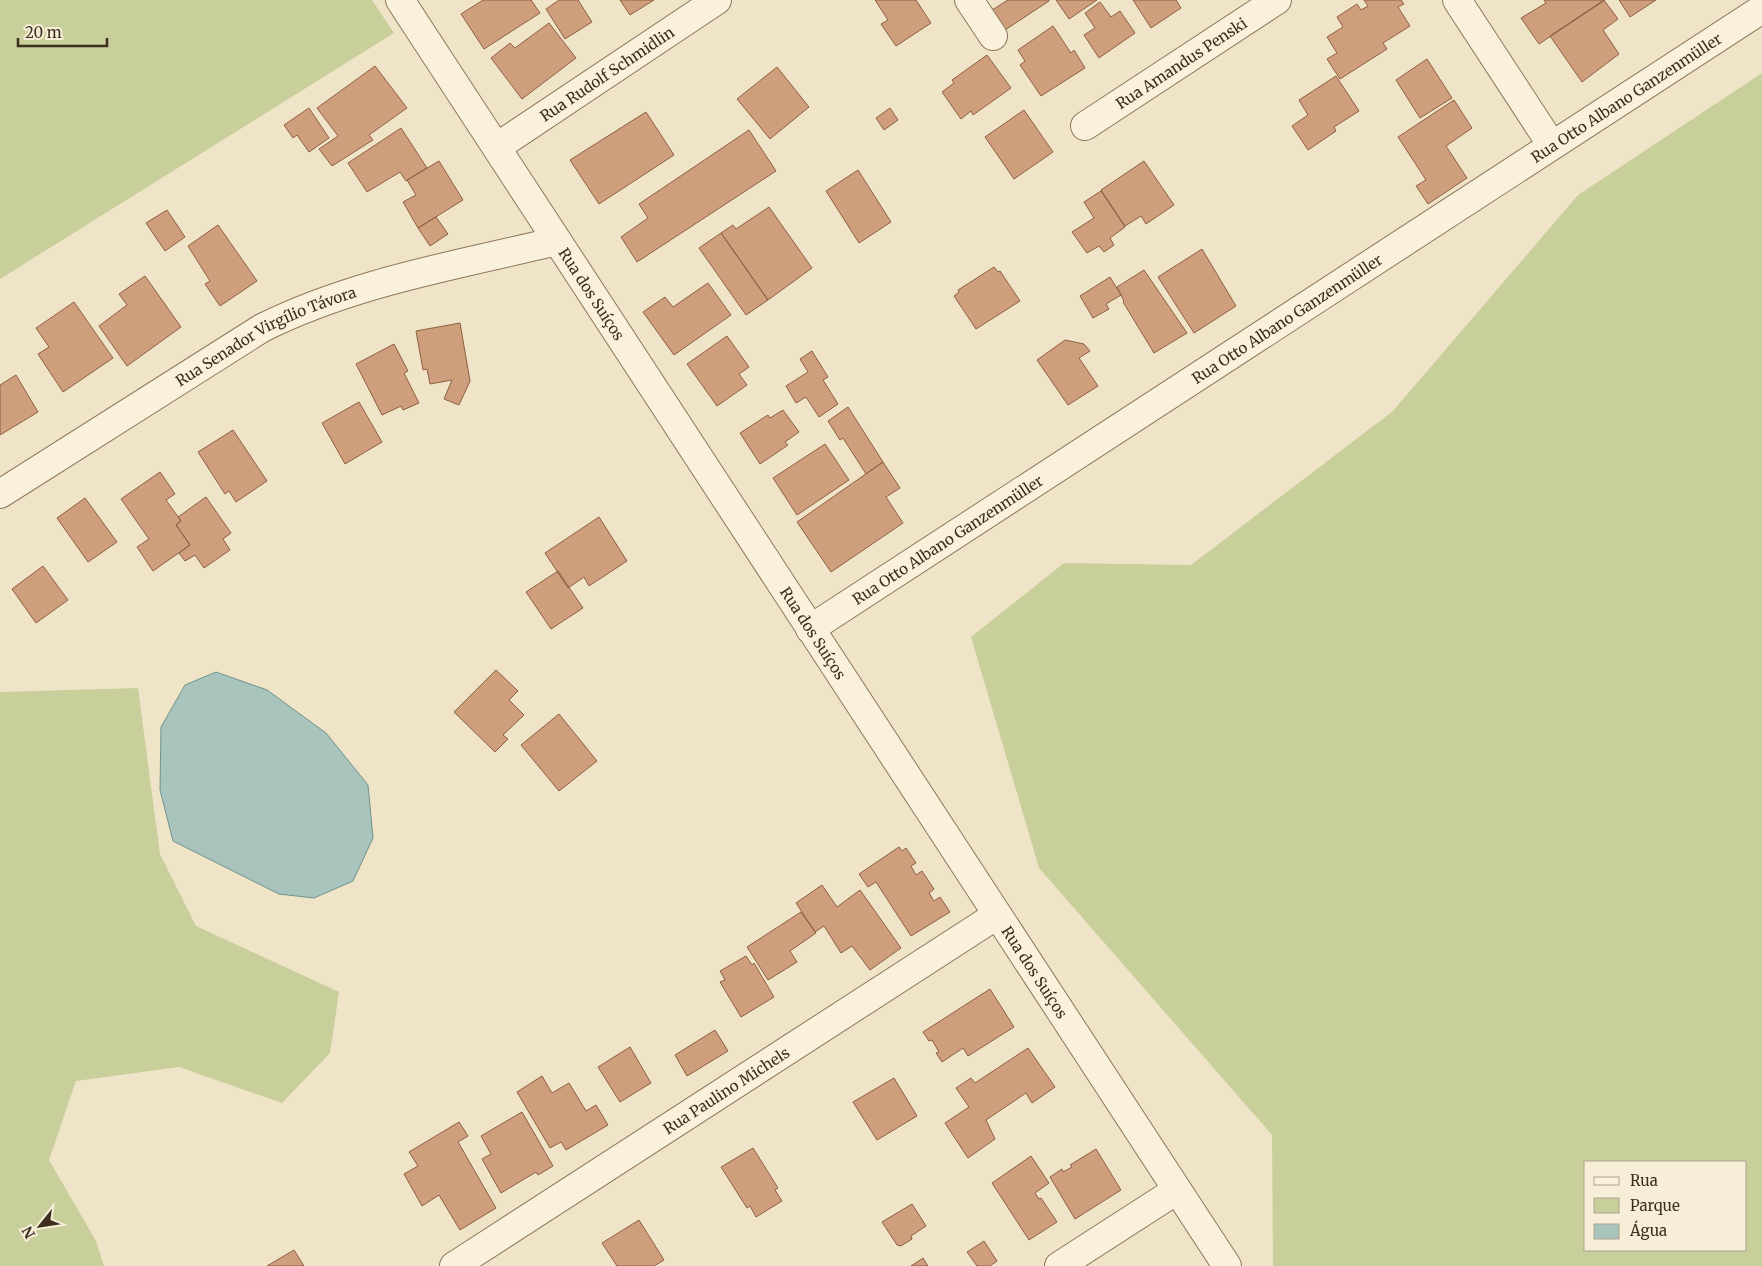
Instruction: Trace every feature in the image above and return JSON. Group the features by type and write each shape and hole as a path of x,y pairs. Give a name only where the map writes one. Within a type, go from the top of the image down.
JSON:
{"street":[{"name":"Rua dos Suíços","path":"400,0 1227,1266"},
{"name":"Rua Rudolf Schmidlin","path":"497,147 717,0"},
{"path":"969,0 993,36"},
{"name":"Rua Amandus Penski","path":"1085,126 1277,0"},
{"path":"1457,0 1551,144"},
{"name":"Rua Otto Albano Ganzenmüller","path":"810,629 1551,144 1762,9"},
{"name":"Rua Senador Virgílio Távora","path":"0,494 262,328 291,314 354,291 557,241"},
{"name":"Rua Paulino Michels","path":"454,1266 997,915"},
{"path":"1059,1266 1177,1190"}],"green space":[{"path":"0,0 372,0 394,33 0,279"},
{"path":"1762,73 1762,1266 1273,1266 1272,1135 1039,868 971,637 1064,563 1191,565 1393,411 1578,195"},
{"path":"138,688 160,854 196,926 339,992 330,1053 282,1103 179,1067 76,1081 49,1160 96,1241 104,1266 0,1266 0,692"}],"water":[{"path":"216,672 267,690 326,733 368,785 373,838 353,881 314,898 279,894 173,841 160,790 161,727 185,685"}],"building":[{"path":"483,0 531,0 540,13 484,49 461,14"},
{"path":"559,0 578,0 592,22 565,39 546,9"},
{"path":"620,0 654,0 630,15"},
{"path":"875,0 916,0 931,23 896,46 881,24 888,20"},
{"path":"1008,0 1049,1 1005,30 992,10"},
{"path":"1056,0 1097,0 1069,19"},
{"path":"1133,0 1176,0 1181,8 1151,28"},
{"path":"1364,0 1401,0 1404,4 1398,7 1410,26 1383,43 1387,49 1340,79 1327,59 1337,53 1327,37 1343,27 1337,17 1357,4 1361,10 1368,6"},
{"path":"1544,0 1605,0 1539,44 1521,18 1546,3"},
{"path":"1604,0 1618,19 1603,30 1619,54 1582,82 1550,36"},
{"path":"1619,0 1656,0 1630,17"},
{"path":"1100,2 1111,17 1120,11 1135,33 1099,58 1084,35 1095,28 1085,13"},
{"path":"549,23 576,58 522,99 491,58 510,43 515,48"},
{"path":"1053,26 1071,53 1074,50 1085,68 1041,96 1020,65 1025,61 1018,50"},
{"path":"987,55 1011,88 973,115 971,111 961,119 942,92 954,83 952,80"},
{"path":"1427,59 1452,98 1420,118 1396,80"},
{"path":"375,66 407,108 369,135 373,140 332,166 319,149 338,136 317,108"},
{"path":"777,67 809,107 770,139 737,99"},
{"path":"1336,76 1359,111 1334,127 1336,131 1308,150 1292,126 1308,115 1299,100"},
{"path":"1454,100 1472,128 1446,146 1467,178 1428,204 1416,186 1426,180 1398,137"},
{"path":"309,108 329,138 309,152 297,135 293,138 284,125"},
{"path":"890,108 898,120 884,130 876,118"},
{"path":"1024,110 1053,152 1014,179 985,137"},
{"path":"646,112 674,155 599,204 570,160"},
{"path":"401,128 427,168 406,181 400,172 367,192 348,163"},
{"path":"749,130 776,171 637,262 621,237 648,218 639,204"},
{"path":"439,161 463,200 418,228 403,202 416,195 407,180"},
{"path":"1144,161 1174,205 1146,224 1141,216 1125,226 1101,190"},
{"path":"858,170 891,222 859,243 826,191"},
{"path":"1101,191 1125,227 1110,238 1114,245 1104,252 1099,246 1087,253 1072,232 1094,218 1084,202"},
{"path":"769,207 812,268 768,300 721,233 733,225 736,229"},
{"path":"167,210 185,237 165,251 146,223"},
{"path":"436,217 448,234 430,246 418,228"},
{"path":"218,225 257,281 220,306 205,284 210,281 188,246"},
{"path":"721,233 768,300 746,315 699,248"},
{"path":"1202,249 1236,306 1194,333 1158,277"},
{"path":"994,267 998,272 1000,271 1020,301 976,329 954,296 959,292 958,290"},
{"path":"1144,270 1187,333 1154,353 1123,302 1117,287"},
{"path":"145,276 181,327 127,366 99,326 127,305 119,294"},
{"path":"1110,277 1121,295 1106,304 1109,309 1093,318 1080,296"},
{"path":"708,283 731,315 674,355 643,312 665,297 673,307"},
{"path":"74,302 113,358 63,392 38,354 49,347 36,328"},
{"path":"460,323 470,381 459,405 444,399 452,380 430,384 427,369 423,370 416,331"},
{"path":"727,336 749,367 739,374 747,385 717,406 687,364"},
{"path":"1065,340 1084,344 1090,351 1079,358 1098,386 1068,405 1037,360"},
{"path":"394,344 408,371 404,373 419,403 403,410 401,406 382,415 356,364"},
{"path":"812,351 828,377 823,380 838,404 819,417 806,397 796,403 786,386 808,372 800,359"},
{"path":"16,375 38,412 0,435 0,385"},
{"path":"359,402 382,442 345,464 322,423"},
{"path":"848,407 883,462 866,474 843,438 840,440 828,421"},
{"path":"783,410 799,432 785,442 788,445 760,464 740,433 768,415 770,418"},
{"path":"233,430 267,481 236,502 229,491 225,494 198,452"},
{"path":"825,444 849,480 797,515 773,478"},
{"path":"883,462 900,488 886,497 903,523 831,572 797,522"},
{"path":"160,472 175,494 166,500 181,521 176,525 190,545 153,571 137,547 149,539 121,499"},
{"path":"206,497 231,533 223,539 230,550 204,568 195,555 185,561 179,553 190,545 176,525 181,521 178,517"},
{"path":"85,498 117,542 88,562 57,518"},
{"path":"599,517 627,561 589,586 584,577 568,588 545,553"},
{"path":"43,566 68,600 36,623 12,589"},
{"path":"558,571 583,608 551,629 526,592"},
{"path":"496,670 518,691 509,700 524,715 503,735 508,739 495,752 454,712"},
{"path":"559,714 597,761 559,791 521,745"},
{"path":"899,847 902,851 906,848 916,863 911,866 916,875 922,871 934,889 929,893 934,901 940,897 950,912 911,936 876,882 868,887 859,874"},
{"path":"822,885 837,907 860,890 901,948 870,970 852,946 841,953 824,926 815,932 796,903"},
{"path":"801,912 816,933 790,951 797,962 768,980 747,947"},
{"path":"746,956 752,965 754,963 774,997 741,1017 720,982 725,980 720,971"},
{"path":"990,989 1014,1027 968,1056 963,1048 942,1062 936,1053 939,1052 932,1040 929,1041 923,1032"},
{"path":"715,1030 728,1051 687,1076 675,1055"},
{"path":"630,1047 651,1083 620,1102 598,1067"},
{"path":"1028,1048 1055,1087 1032,1103 1026,1093 986,1120 995,1139 968,1158 945,1123 969,1107 956,1088 971,1078 975,1083"},
{"path":"542,1076 552,1093 569,1083 586,1111 596,1105 608,1125 566,1150 561,1142 550,1148 517,1092"},
{"path":"894,1078 917,1116 877,1140 853,1102"},
{"path":"522,1112 553,1166 538,1175 536,1172 501,1193 482,1159 491,1154 481,1136"},
{"path":"459,1122 468,1136 458,1142 496,1208 460,1230 439,1195 422,1206 404,1174 418,1166 409,1152"},
{"path":"753,1148 778,1188 775,1190 782,1201 756,1217 750,1206 747,1208 721,1167"},
{"path":"1096,1149 1121,1190 1075,1219 1050,1177 1062,1169 1063,1172 1072,1167 1070,1165"},
{"path":"1031,1156 1049,1183 1035,1193 1039,1199 1041,1198 1057,1222 1029,1240 992,1183"},
{"path":"912,1204 926,1226 911,1236 912,1239 901,1246 897,1245 882,1222"},
{"path":"639,1220 664,1260 654,1266 617,1266 602,1243"},
{"path":"984,1241 997,1261 990,1266 977,1266 967,1252"},
{"path":"294,1250 304,1266 267,1266"},
{"path":"923,1258 928,1266 911,1266"}]}
